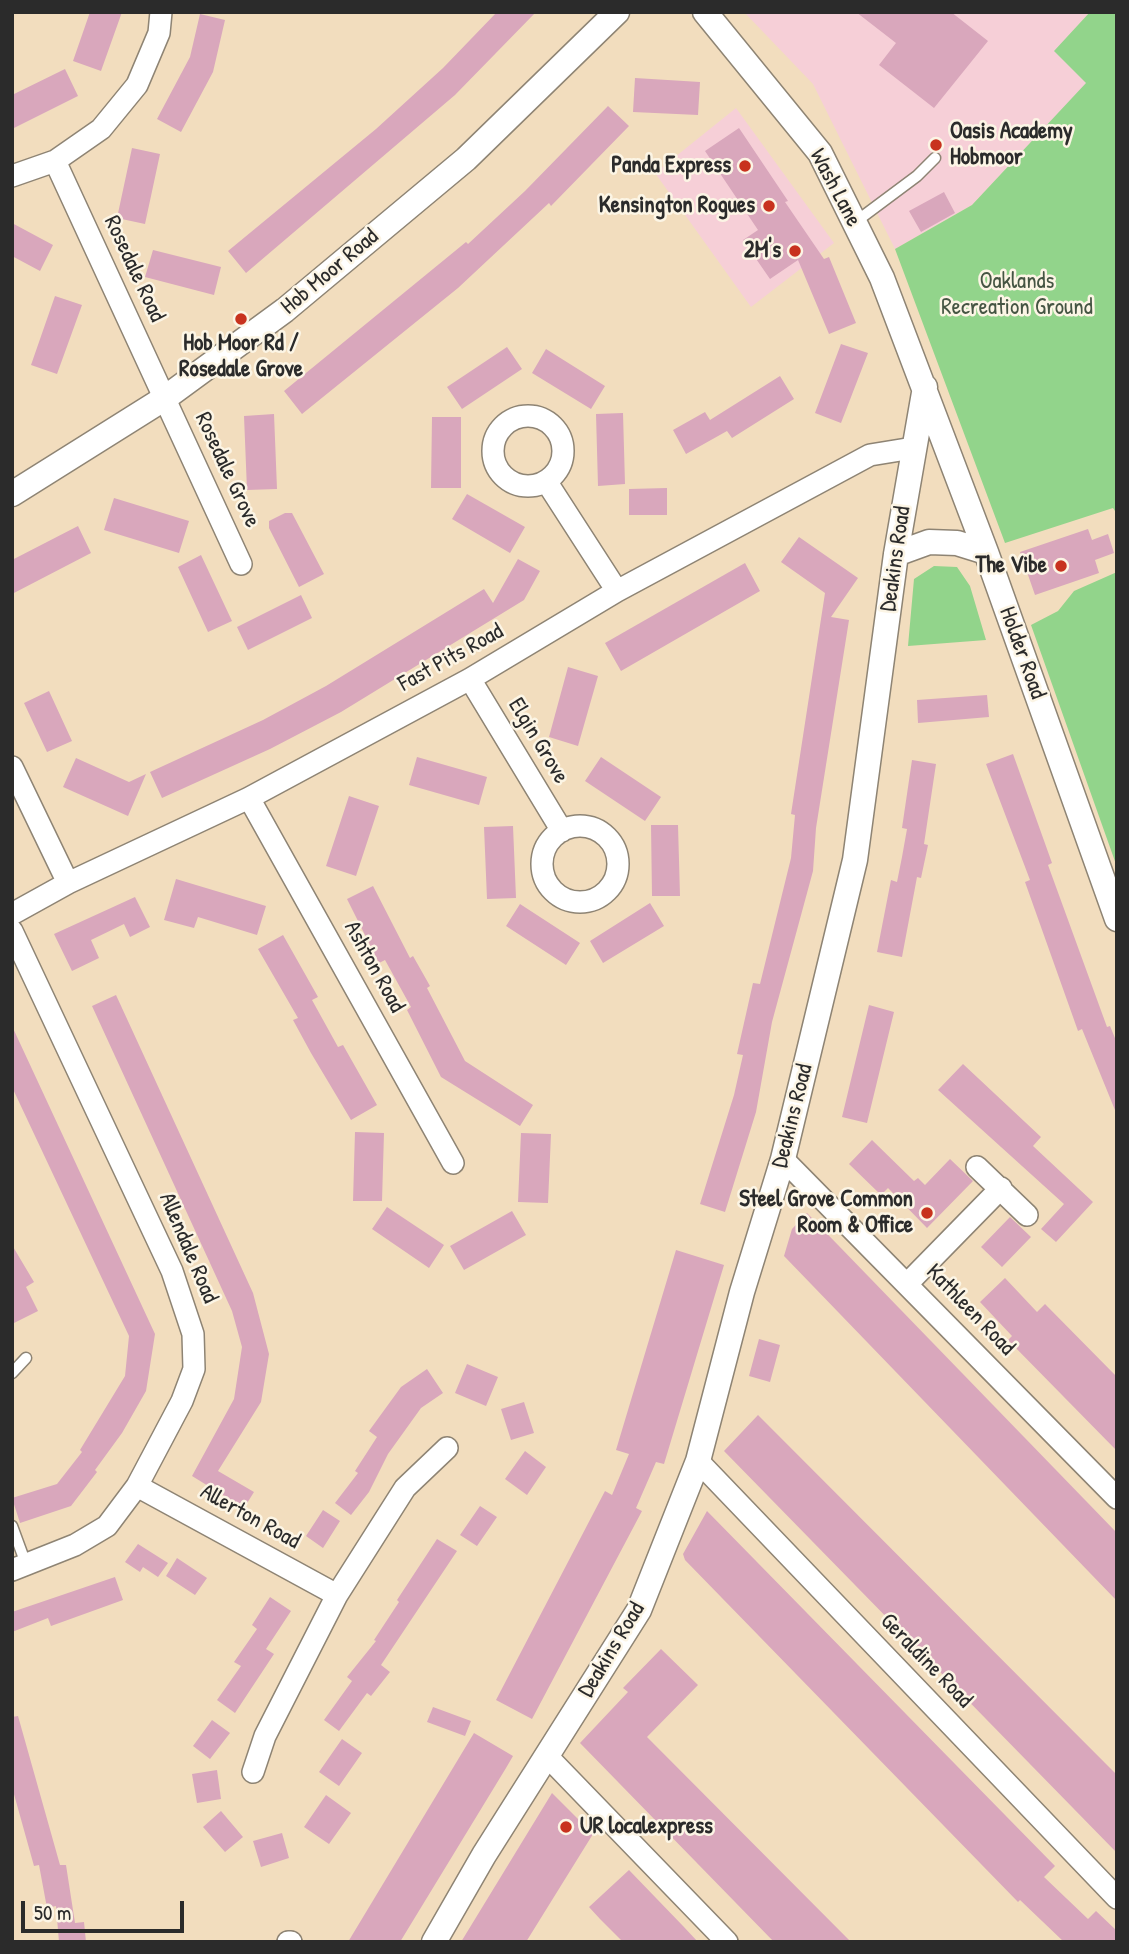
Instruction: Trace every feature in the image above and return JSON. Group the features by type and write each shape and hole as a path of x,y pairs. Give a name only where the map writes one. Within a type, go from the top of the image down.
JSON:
{"street":[{"path":"12,176 55,161 101,129 136,85 159,33 161,12"},
{"name":"Hob Moor Road","path":"12,494 165,398 285,310 466,159 617,12"},
{"name":"Wash Lane","path":"705,12 820,153 882,278 925,387"},
{"name":"Rosedale Road","path":"55,161 165,398"},
{"name":"Deakins Road","path":"434,1942 639,1611 698,1461 742,1292 783,1159 855,860 896,554 925,387"},
{"name":"Holder Road","path":"925,387 1117,919"},
{"name":"Rosedale Grove","path":"165,398 241,564"},
{"name":"Fast Pits Road","path":"12,914 68,883 249,797 470,679 617,592 870,455 913,448"},
{"path":"546,481 617,592"},
{"path":"896,554 929,542 957,544 986,552"},
{"name":"Elgin Grove","path":"470,679 562,831"},
{"path":"12,767 68,883"},
{"name":"Ashton Road","path":"249,797 453,1163"},
{"name":"Allendale Road","path":"12,931 172,1271 193,1334 194,1369 137,1486 107,1526 75,1545 19,1567"},
{"name":"Kathleen Road","path":"783,1159 1117,1498"},
{"path":"977,1167 1027,1215"},
{"path":"908,1283 1001,1188"},
{"path":"253,1772 265,1736 337,1595 405,1488 447,1448"},
{"name":"Geraldine Road","path":"698,1461 1117,1898"},
{"name":"Allerton Road","path":"137,1486 337,1595"},
{"path":"547,1756 727,1942"}],"lane":[{"path":"854,223 917,176 935,158"},
{"path":"12,1373 26,1358"},
{"path":"12,1526 19,1567"}],"shaded area":[{"name":"Oasis Academy Hobmoor","path":"744,12 1090,12 1055,51 1087,83 972,205 895,249 813,84"},
{"path":"736,108 834,243 751,307 655,173"}],"green space":[{"name":"Oaklands Recreation Ground","path":"1090,12 1117,12 1117,514 1113,508 1005,543 895,249 972,205 1086,83 1054,51"},
{"path":"934,566 957,567 970,586 986,640 908,646 914,579"},
{"path":"1117,572 1117,867 1031,625 1058,611 1074,591"}],"building":[{"path":"90,12 122,12 101,71 73,61"},
{"path":"497,12 536,12 455,95 246,273 228,251 376,129 443,68"},
{"path":"856,12 951,12 988,41 934,108 879,65 896,43"},
{"path":"200,14 225,20 213,72 181,132 157,119 190,57"},
{"path":"65,69 78,96 12,129 12,95"},
{"path":"635,78 700,82 698,115 633,112"},
{"path":"608,106 629,126 551,206 549,203 458,288 302,414 284,391 466,242 468,244 525,191"},
{"path":"739,128 824,259 829,257 856,323 829,334 798,260 770,279 743,240 758,230 705,151"},
{"path":"132,148 160,154 145,224 117,218"},
{"path":"944,192 955,213 921,232 909,211"},
{"path":"12,223 53,245 40,271 12,256"},
{"path":"153,250 221,267 214,295 145,277"},
{"path":"55,296 82,305 57,374 31,365"},
{"path":"841,344 868,353 841,423 815,413"},
{"path":"507,347 522,369 462,409 447,387"},
{"path":"546,349 605,386 591,409 532,373"},
{"path":"780,376 794,399 732,438 727,431 686,454 673,430 705,412 710,420"},
{"path":"623,413 625,484 598,486 596,414"},
{"path":"274,414 277,489 247,490 244,416"},
{"path":"432,417 461,417 461,488 431,488"},
{"path":"667,488 667,515 629,515 629,489"},
{"path":"467,494 525,527 510,553 452,519"},
{"path":"114,498 189,521 179,553 104,530"},
{"path":"285,513 292,513 324,574 299,587 269,528 269,521"},
{"path":"78,526 91,553 12,594 12,560"},
{"name":"The Vibe","path":"1088,529 1092,540 1108,534 1114,553 1095,560 1099,573 1035,595 1020,552"},
{"path":"799,537 858,578 831,617 849,620 816,828 813,871 772,1022 756,1112 725,1212 700,1204 734,1095 743,1055 737,1054 753,983 760,984 791,858 795,815 791,814 825,593 781,562"},
{"path":"201,555 232,621 208,632 178,567"},
{"path":"518,559 540,571 524,600 341,712 270,749 162,798 150,772 263,720 326,686 484,589 493,603"},
{"path":"745,563 760,591 621,671 605,643"},
{"path":"301,595 312,618 248,650 237,627"},
{"path":"568,667 598,676 578,746 549,737"},
{"path":"49,691 72,741 47,752 24,703"},
{"path":"987,695 989,717 918,723 917,700"},
{"path":"1013,754 1052,863 1048,865 1107,1027 1110,1026 1117,1043 1117,1115 1082,1029 1078,1031 1025,882 1030,880 986,764"},
{"path":"417,757 487,777 479,805 409,785"},
{"path":"601,757 661,797 645,821 585,781"},
{"path":"76,758 129,782 146,774 128,816 63,787"},
{"path":"912,760 936,764 924,844 928,845 921,878 917,877 902,957 877,952 891,880 897,882 902,857 907,829 902,828"},
{"path":"349,796 379,806 356,876 326,866"},
{"path":"651,825 678,825 680,896 652,896"},
{"path":"513,826 516,898 487,899 484,827"},
{"path":"176,879 266,906 257,935 198,917 194,928 164,920"},
{"path":"373,886 410,958 413,956 430,986 427,988 465,1061 533,1105 520,1126 441,1077 407,1010 411,1007 385,960 379,963 347,899"},
{"path":"135,897 150,927 130,937 124,924 91,940 99,958 72,971 54,934"},
{"path":"650,903 664,926 603,963 590,941"},
{"path":"520,904 580,943 566,965 506,926"},
{"path":"283,935 318,997 312,1000 338,1047 343,1045 377,1105 351,1120 293,1020 298,1018 258,949"},
{"path":"116,995 253,1293 269,1354 261,1402 218,1471 254,1492 244,1508 192,1476 234,1399 242,1347 232,1311 92,1006"},
{"path":"869,1005 894,1012 867,1123 842,1117"},
{"path":"12,1026 155,1334 146,1391 122,1433 95,1470 97,1472 71,1506 20,1523 12,1498 57,1484 82,1452 80,1450 125,1376 129,1336 12,1087"},
{"path":"963,1064 1041,1137 1033,1146 1093,1202 1056,1242 1041,1229 1064,1204 938,1090"},
{"path":"355,1132 384,1133 382,1201 353,1201"},
{"path":"521,1133 551,1134 548,1203 518,1202"},
{"path":"872,1140 914,1181 918,1178 925,1185 950,1159 973,1181 927,1228 888,1188 881,1195 849,1164"},
{"path":"387,1207 444,1245 429,1268 372,1229"},
{"path":"512,1211 526,1235 464,1270 450,1246"},
{"path":"807,1213 1117,1533 1117,1601 784,1256 792,1229"},
{"path":"1010,1217 1031,1237 1002,1267 981,1247"},
{"path":"12,1245 34,1282 26,1287 38,1311 12,1324"},
{"path":"676,1250 724,1265 664,1464 656,1462 636,1508 642,1511 532,1719 496,1700 605,1491 612,1495 629,1454 616,1450"},
{"path":"1005,1278 1037,1312 1045,1304 1117,1377 1117,1451 1008,1340 1012,1336 980,1302"},
{"path":"759,1339 780,1345 770,1382 749,1376"},
{"path":"467,1364 498,1377 486,1406 455,1393"},
{"path":"427,1369 443,1393 421,1408 388,1454 369,1492 351,1515 335,1503 358,1473 355,1471 377,1437 369,1431 401,1387"},
{"path":"524,1402 534,1433 511,1440 501,1409"},
{"path":"758,1415 1117,1775 1117,1853 724,1451"},
{"path":"525,1451 546,1467 527,1495 505,1479"},
{"path":"480,1506 497,1517 477,1546 460,1535"},
{"path":"323,1510 340,1521 323,1548 306,1536"},
{"path":"707,1511 1055,1866 1044,1877 1088,1919 1096,1911 1117,1931 1117,1942 1064,1942 1020,1900 1018,1902 685,1560 683,1554"},
{"path":"437,1539 457,1551 381,1665 390,1672 371,1696 367,1693 339,1731 324,1720 352,1681 347,1677 376,1641 374,1640 399,1602 397,1600"},
{"path":"138,1544 168,1563 158,1577 143,1567 140,1572 125,1562"},
{"path":"177,1558 207,1578 195,1595 166,1576"},
{"path":"115,1577 123,1600 51,1626 48,1618 12,1632 12,1612"},
{"path":"270,1597 291,1611 266,1649 274,1654 235,1713 217,1700 241,1666 234,1662 257,1629 252,1625"},
{"path":"661,1649 698,1685 647,1737 851,1942 774,1942 580,1743 628,1692 623,1688"},
{"path":"433,1707 471,1721 465,1736 427,1722"},
{"path":"18,1716 60,1865 66,1865 75,1923 84,1922 86,1942 59,1942 56,1906 47,1908 39,1865 34,1866 12,1787 12,1717"},
{"path":"212,1720 230,1733 210,1759 193,1746"},
{"path":"474,1733 513,1756 506,1768 400,1942 348,1942"},
{"path":"342,1739 362,1753 339,1786 319,1772"},
{"path":"217,1770 221,1799 197,1803 192,1774"},
{"path":"552,1793 593,1834 526,1942 461,1942"},
{"path":"326,1795 351,1813 329,1844 304,1827"},
{"path":"221,1811 243,1837 225,1852 203,1827"},
{"path":"282,1833 289,1858 261,1867 253,1841"},
{"path":"629,1870 698,1942 623,1942 600,1919 589,1907"}],"place":[{"name":"Oasis Academy Hobmoor","path":"936,145"},
{"name":"Panda Express","path":"745,166"},
{"name":"Kensington Rogues","path":"769,206"},
{"name":"2M's","path":"795,251"},
{"name":"Hob Moor Rd / Rosedale Grove","path":"241,319"},
{"name":"The Vibe","path":"1061,566"},
{"name":"Steel Grove Common Room & Office","path":"927,1213"},
{"name":"UR localexpress","path":"566,1827"}]}
